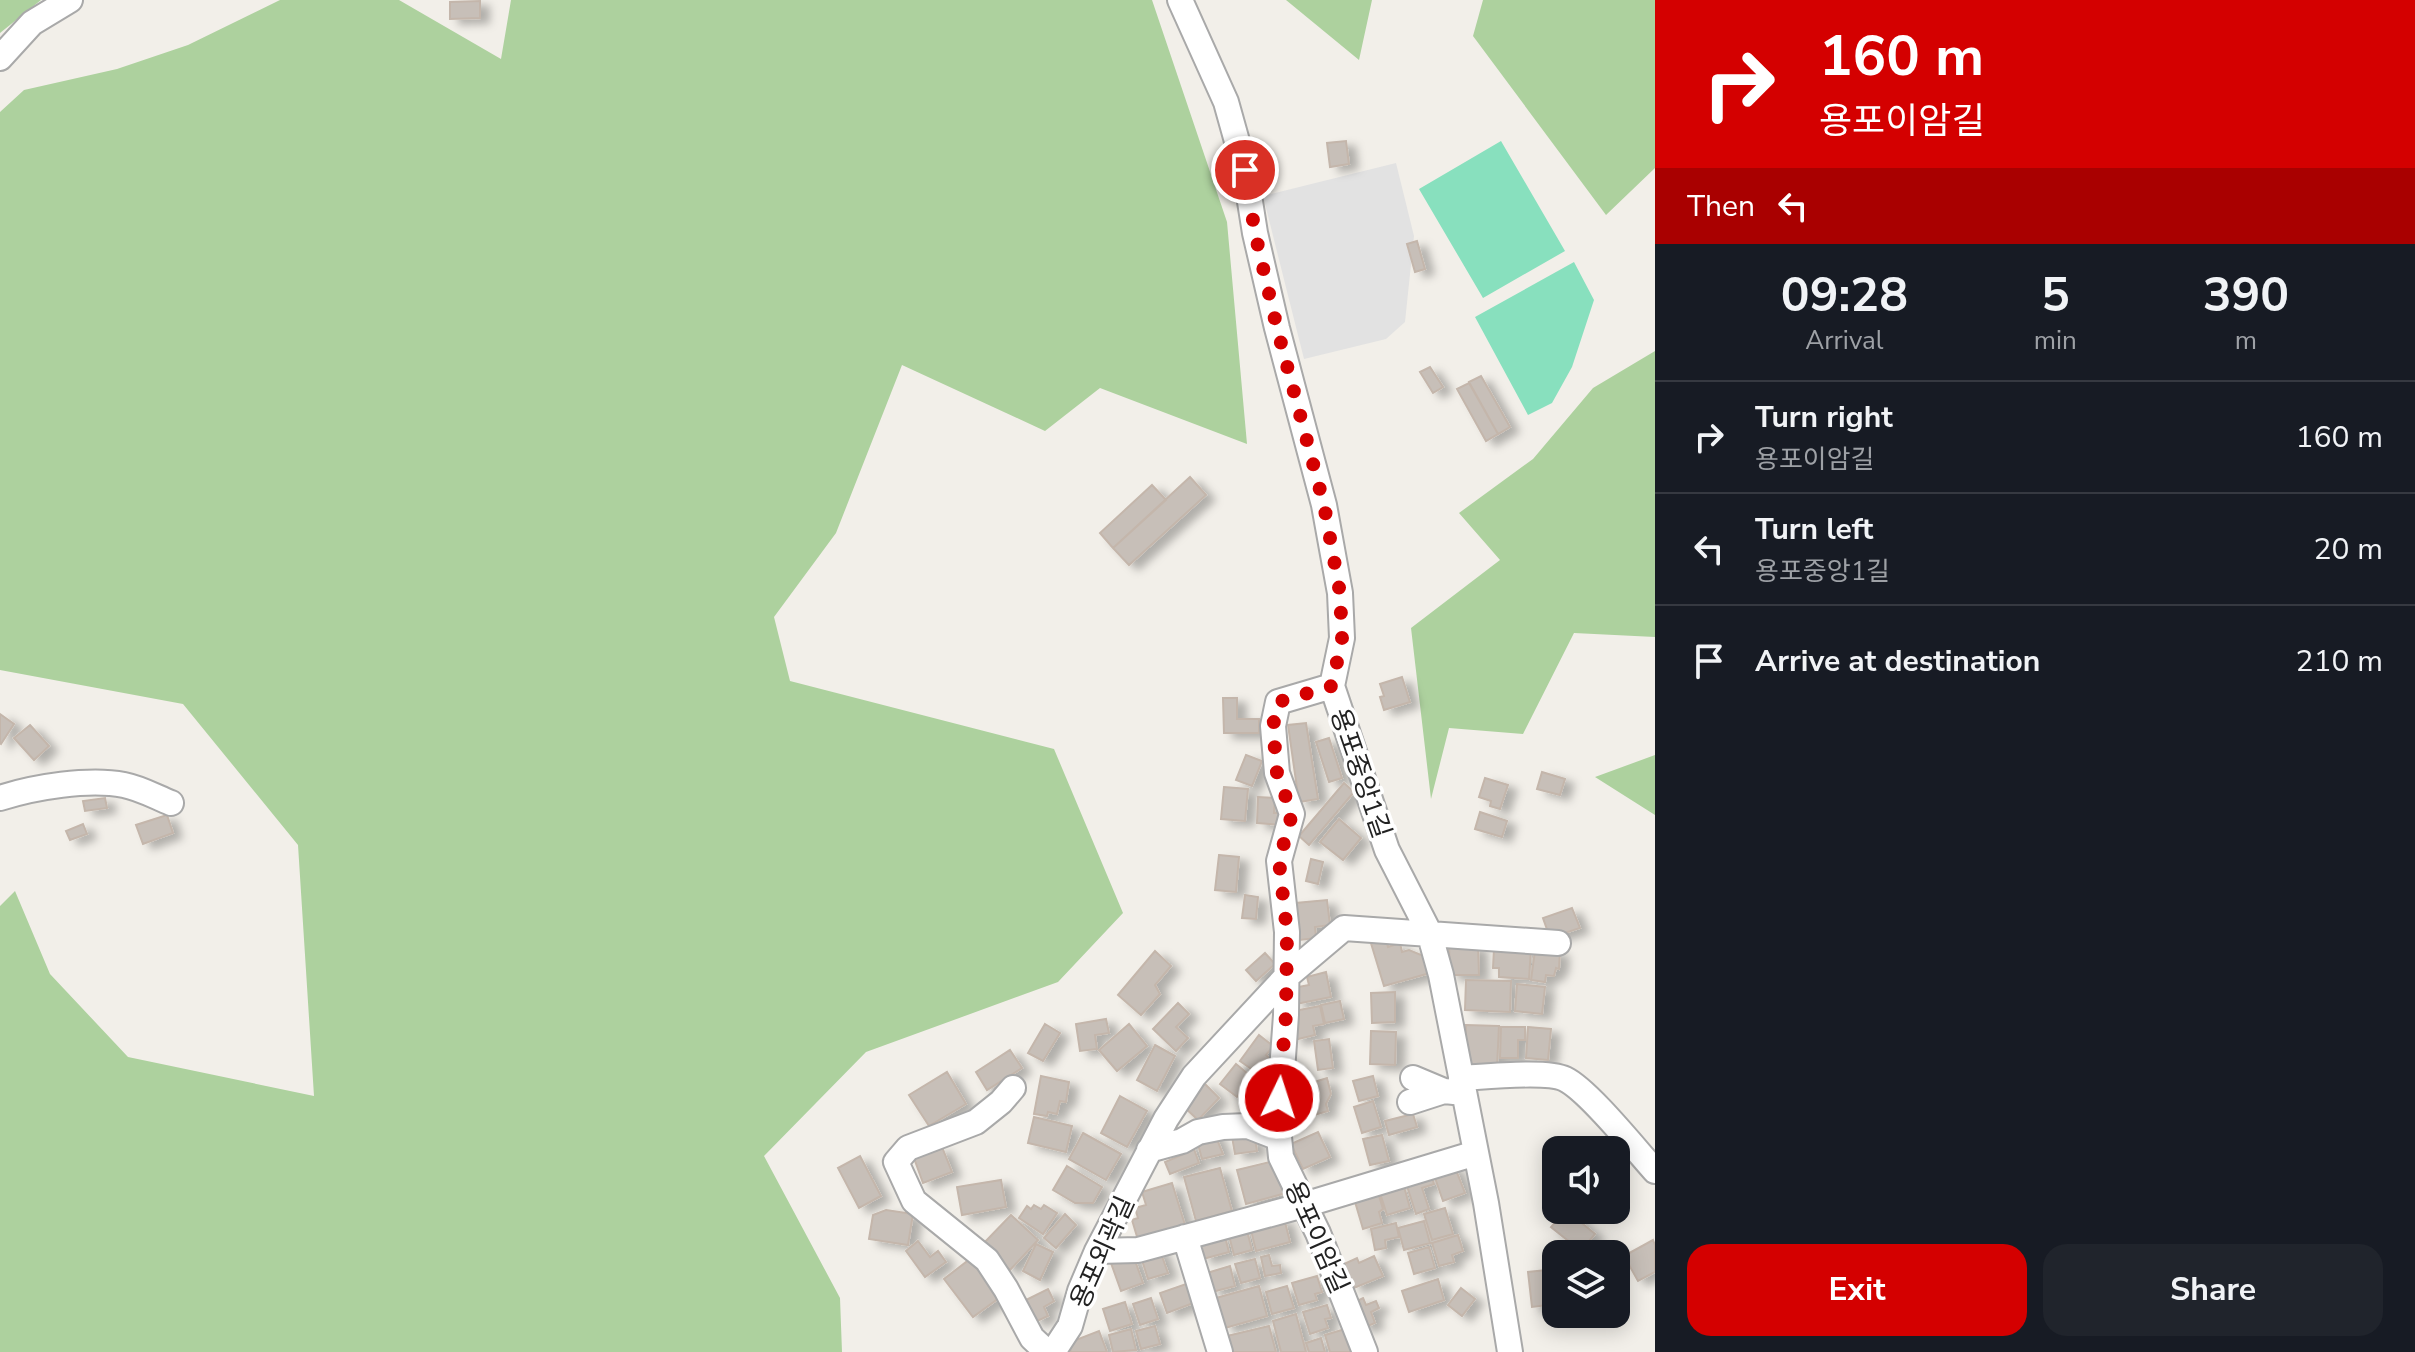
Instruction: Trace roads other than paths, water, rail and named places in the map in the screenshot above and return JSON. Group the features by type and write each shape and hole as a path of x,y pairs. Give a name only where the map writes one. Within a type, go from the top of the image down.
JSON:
{"street":[{"path":"0,58 32,23 70,0"},
{"name":"용포중앙1길","path":"1180,0 1226,102 1245,170 1255,233 1324,505 1340,593 1342,638 1332,686 1387,850 1429,932 1441,975 1456,1087 1476,1153 1510,1352"},
{"name":"용포이암길","path":"1332,686 1278,702 1273,726 1277,773 1292,814 1279,861 1287,932 1279,1138 1281,1157 1365,1352"},
{"path":"0,798 22,790 89,783 124,785 171,803"},
{"name":"용포외곽길","path":"1013,1088 976,1122 908,1148 896,1162 914,1201 987,1260 1032,1338 1050,1352 1070,1326 1080,1291 1097,1251 1149,1150 1194,1076 1286,977 1344,928 1429,932"},
{"path":"1429,932 1558,943"},
{"path":"1412,1090 1456,1087 1513,1074 1563,1078 1582,1092 1655,1171"},
{"path":"1149,1150 1182,1141 1198,1132 1223,1127 1248,1126 1279,1138"},
{"path":"1097,1251 1138,1250 1304,1205 1476,1153"},
{"path":"1185,1237 1220,1352"}]}
